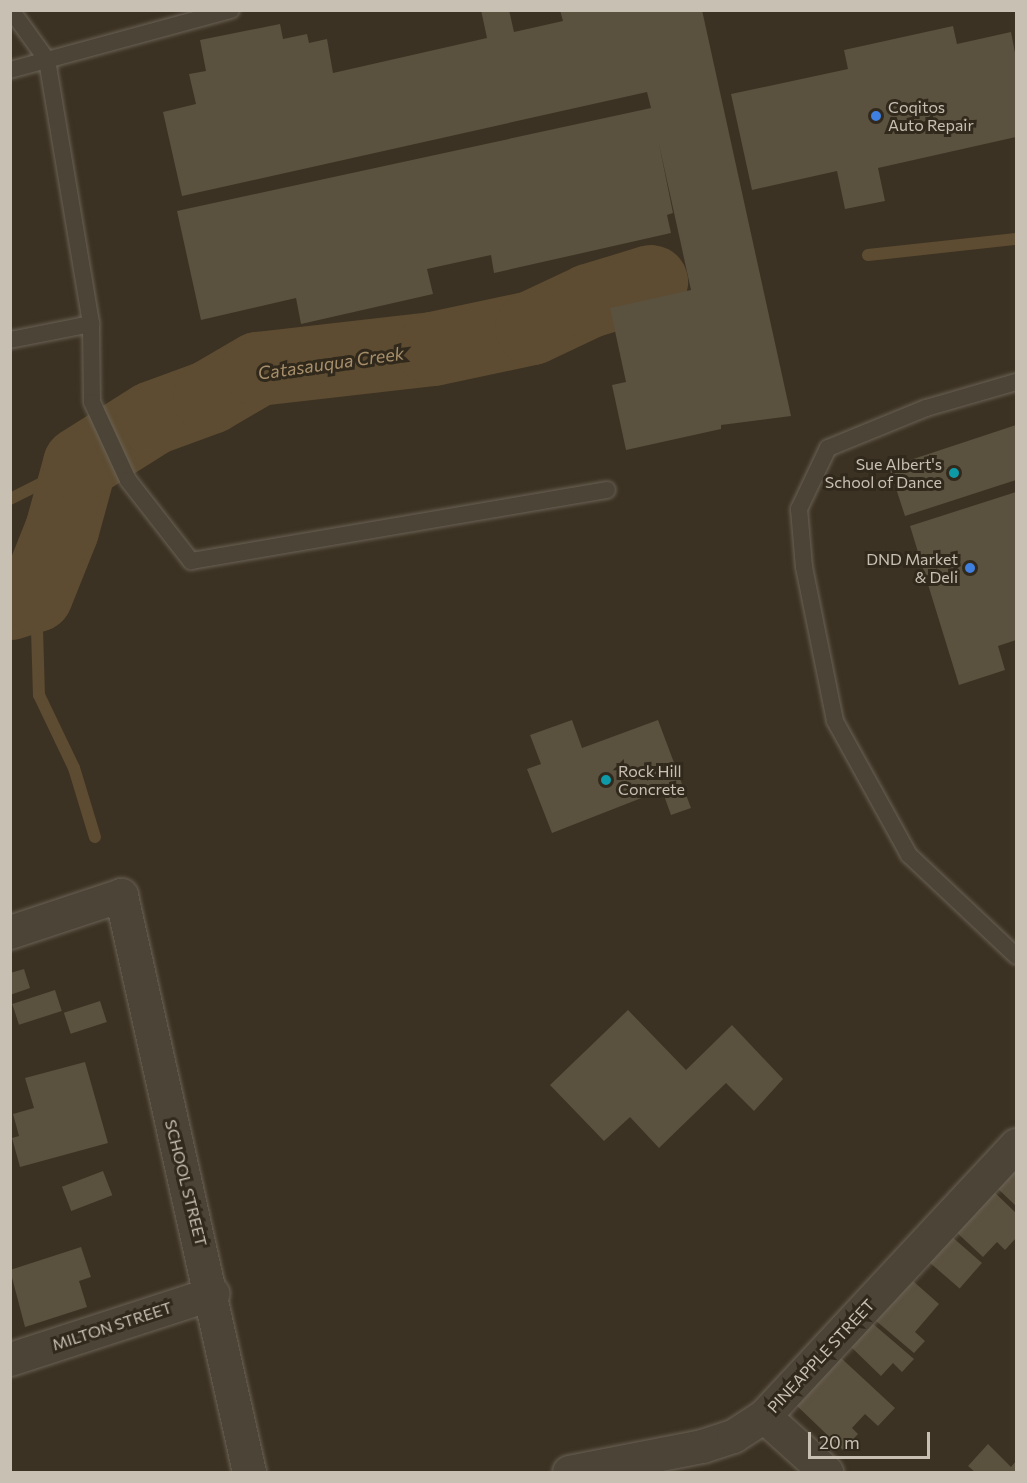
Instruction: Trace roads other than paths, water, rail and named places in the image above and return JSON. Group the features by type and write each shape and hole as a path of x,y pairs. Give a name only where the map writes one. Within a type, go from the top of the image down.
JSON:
{"street":[{"name":"SCHOOL STREET","path":"10,932 121,895 213,1293 249,1473"},
{"name":"PINEAPPLE STREET","path":"569,1473 702,1446 733,1436 764,1416 1017,1145"},
{"name":"MILTON STREET","path":"10,1359 213,1293"},
{"path":"764,1416 826,1473"}],"lane":[{"path":"11,10 48,60 91,324 92,402 128,480 191,561 607,490"},
{"path":"10,70 231,10"},
{"path":"10,340 91,324"},
{"path":"1017,382 926,408 828,448 799,509 804,567 835,721 909,855 1017,956"}],"waterway":[{"name":"Catasauqua Creek","path":"868,255 1016,239"},
{"name":"Catasauqua Creek","path":"10,603 36,595 62,530 80,464 153,418 210,397 258,369 433,349 532,328 589,301 651,282"},
{"path":"10,499 80,464"},
{"path":"36,595 39,695 74,768 95,837"}],"place":[{"name":"Coqitos Auto Repair","path":"876,116"},
{"name":"Sue Albert's School of Dance","path":"954,473"},
{"name":"DND Market & Deli","path":"970,568"},
{"name":"Rock Hill Concrete","path":"606,780"}]}
